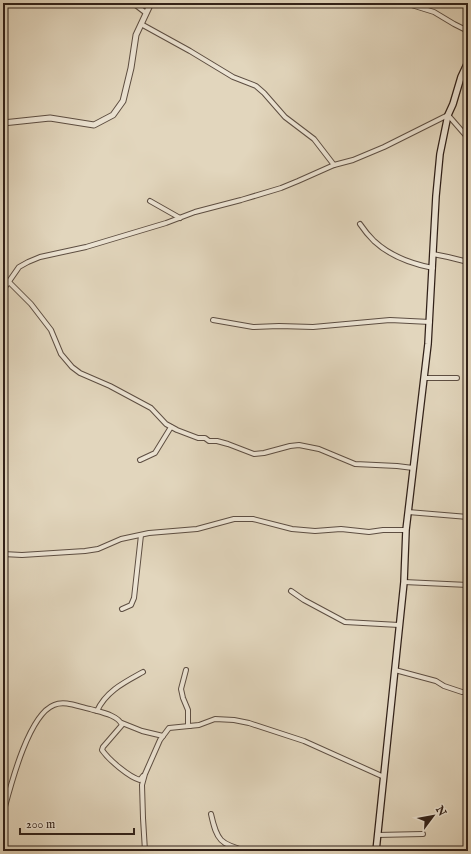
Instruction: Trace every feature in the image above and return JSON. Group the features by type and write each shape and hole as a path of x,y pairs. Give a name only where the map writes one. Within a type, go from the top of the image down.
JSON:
{"main road":[{"path":"376,851 404,582 406,530 430,322 436,196 440,154 448,116 468,62"}],"street":[{"path":"133,3 146,13"},
{"path":"3,123 50,118 94,125 113,115 123,101 131,68 136,35 151,3"},
{"path":"405,3 434,12 468,31"},
{"path":"141,24 233,77 256,86 285,117 314,139 334,165"},
{"path":"461,78 468,81"},
{"path":"3,290 19,267 40,257 86,247 166,224 195,212 281,188 334,165 353,160 378,150 448,116 468,138"},
{"path":"150,201 180,218"},
{"path":"360,224 373,240 384,249 417,265 433,268"},
{"path":"433,254 448,256 468,262"},
{"path":"9,282 37,311 51,330 61,354 72,367 84,375 110,386 151,408 171,427 198,438 205,438 209,441 217,441 228,444 254,454 299,445 319,449 355,464 413,468"},
{"path":"213,320 253,327 313,327 390,320 430,322"},
{"path":"424,378 457,378"},
{"path":"140,460 155,453 171,427"},
{"path":"408,512 468,517"},
{"path":"3,554 22,555 85,551 98,549 121,539 141,535 197,529 234,519 253,519 292,529 315,531 341,529 369,532 383,530 406,530"},
{"path":"122,609 131,605 134,598 141,535"},
{"path":"404,582 468,585"},
{"path":"291,591 304,600 345,622 399,625"},
{"path":"186,670 181,689 188,710 188,726 190,726"},
{"path":"395,670 436,681 444,686 462,692"},
{"path":"97,711 101,702 109,693 143,672"},
{"path":"3,814 5,802 20,756 30,734 43,712 55,704 64,704 97,711 142,731 163,736"},
{"path":"145,851 142,818 142,785 145,774 163,736 170,728 199,725 215,719 234,720 261,726 304,741 384,776"},
{"path":"122,723 121,727 102,750 109,758 134,777 140,780 145,774"},
{"path":"211,814 215,831 221,842 234,848 247,851"},
{"path":"377,835 423,834"}]}
